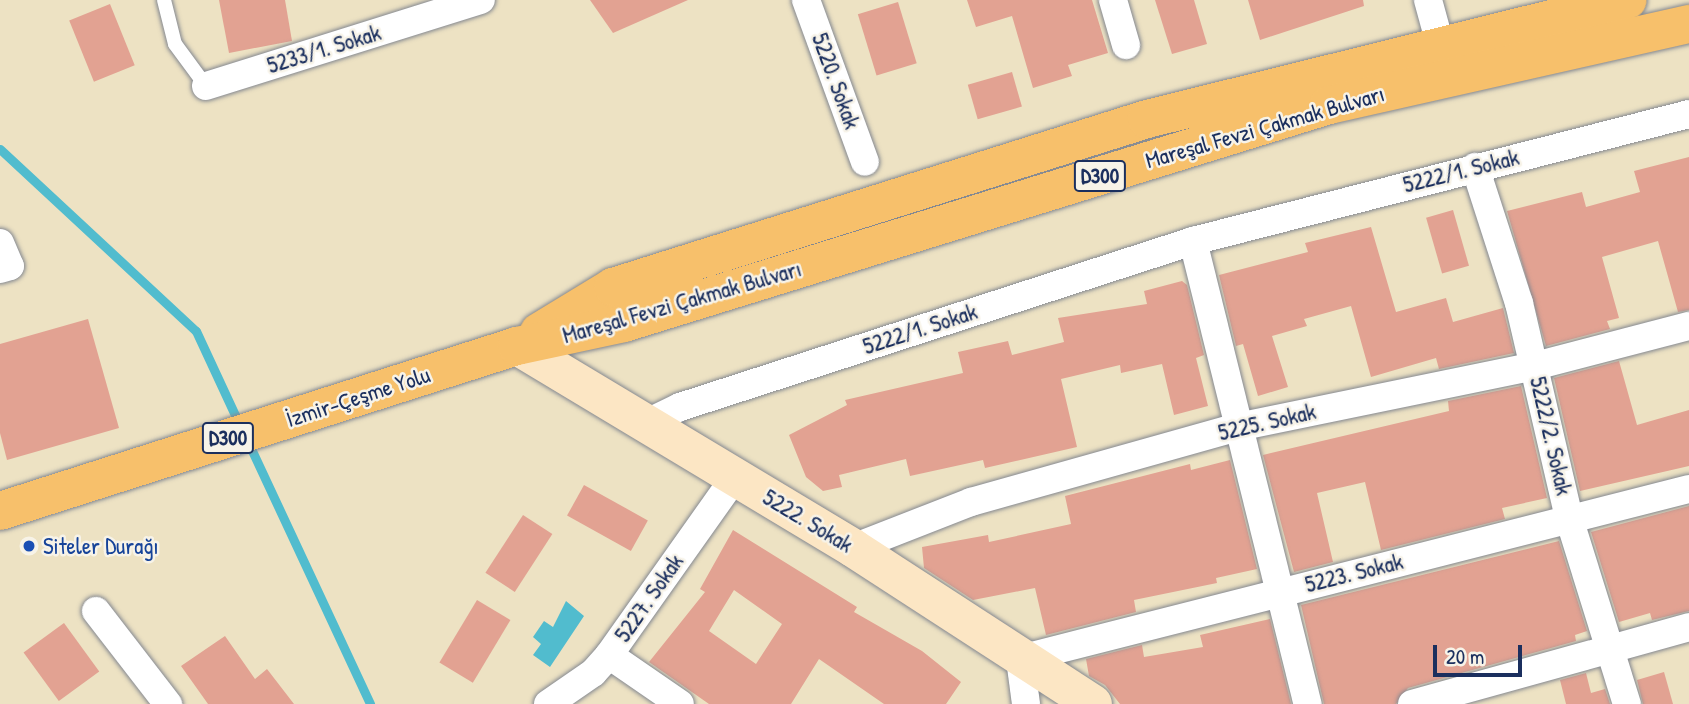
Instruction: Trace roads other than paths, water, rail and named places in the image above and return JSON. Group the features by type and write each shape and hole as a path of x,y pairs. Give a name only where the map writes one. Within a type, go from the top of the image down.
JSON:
{"highway":[{"name":"Mareşal Fevzi Çakmak Bulvarı","path":"517,346 613,286 1147,119 1440,44 1627,0"},
{"name":"Mareşal Fevzi Çakmak Bulvarı","path":"517,346 624,323 1329,105 1689,24"},
{"name":"İzmir-Çeşme Yolu","path":"0,511 517,346"}],"street":[{"name":"5233/1. Sokak","path":"206,86 441,6 481,0"},
{"name":"5220. Sokak","path":"806,0 865,162"},
{"path":"1112,0 1126,46"},
{"path":"1427,0 1440,44"},
{"name":"5222/1. Sokak","path":"649,422 680,407 1193,240 1689,114"},
{"name":"5222/2. Sokak","path":"1475,167 1535,366 1569,518 1627,704"},
{"path":"1193,240 1277,593 1308,704"},
{"name":"5225. Sokak","path":"853,548 971,502 1238,427 1535,366 1689,326"},
{"name":"5222. Sokak","path":"517,346 649,422 853,548 1093,704"},
{"name":"5227. Sokak","path":"548,704 581,694 593,673 609,655 735,477"},
{"name":"5223. Sokak","path":"1020,659 1689,489"},
{"path":"96,611 168,704"},
{"path":"1412,704 1689,627"},
{"path":"609,655 680,704"},
{"path":"1020,659 1026,704"}],"lane":[{"path":"164,0 175,44 206,86"}],"water":[{"path":"566,601 584,616 550,667 533,655 541,644 533,637 544,621 553,627"}],"waterway":[{"path":"0,149 196,331 240,426"},
{"path":"248,442 370,704"}],"place":[{"name":"Siteler Durağı","path":"29,546"}]}
